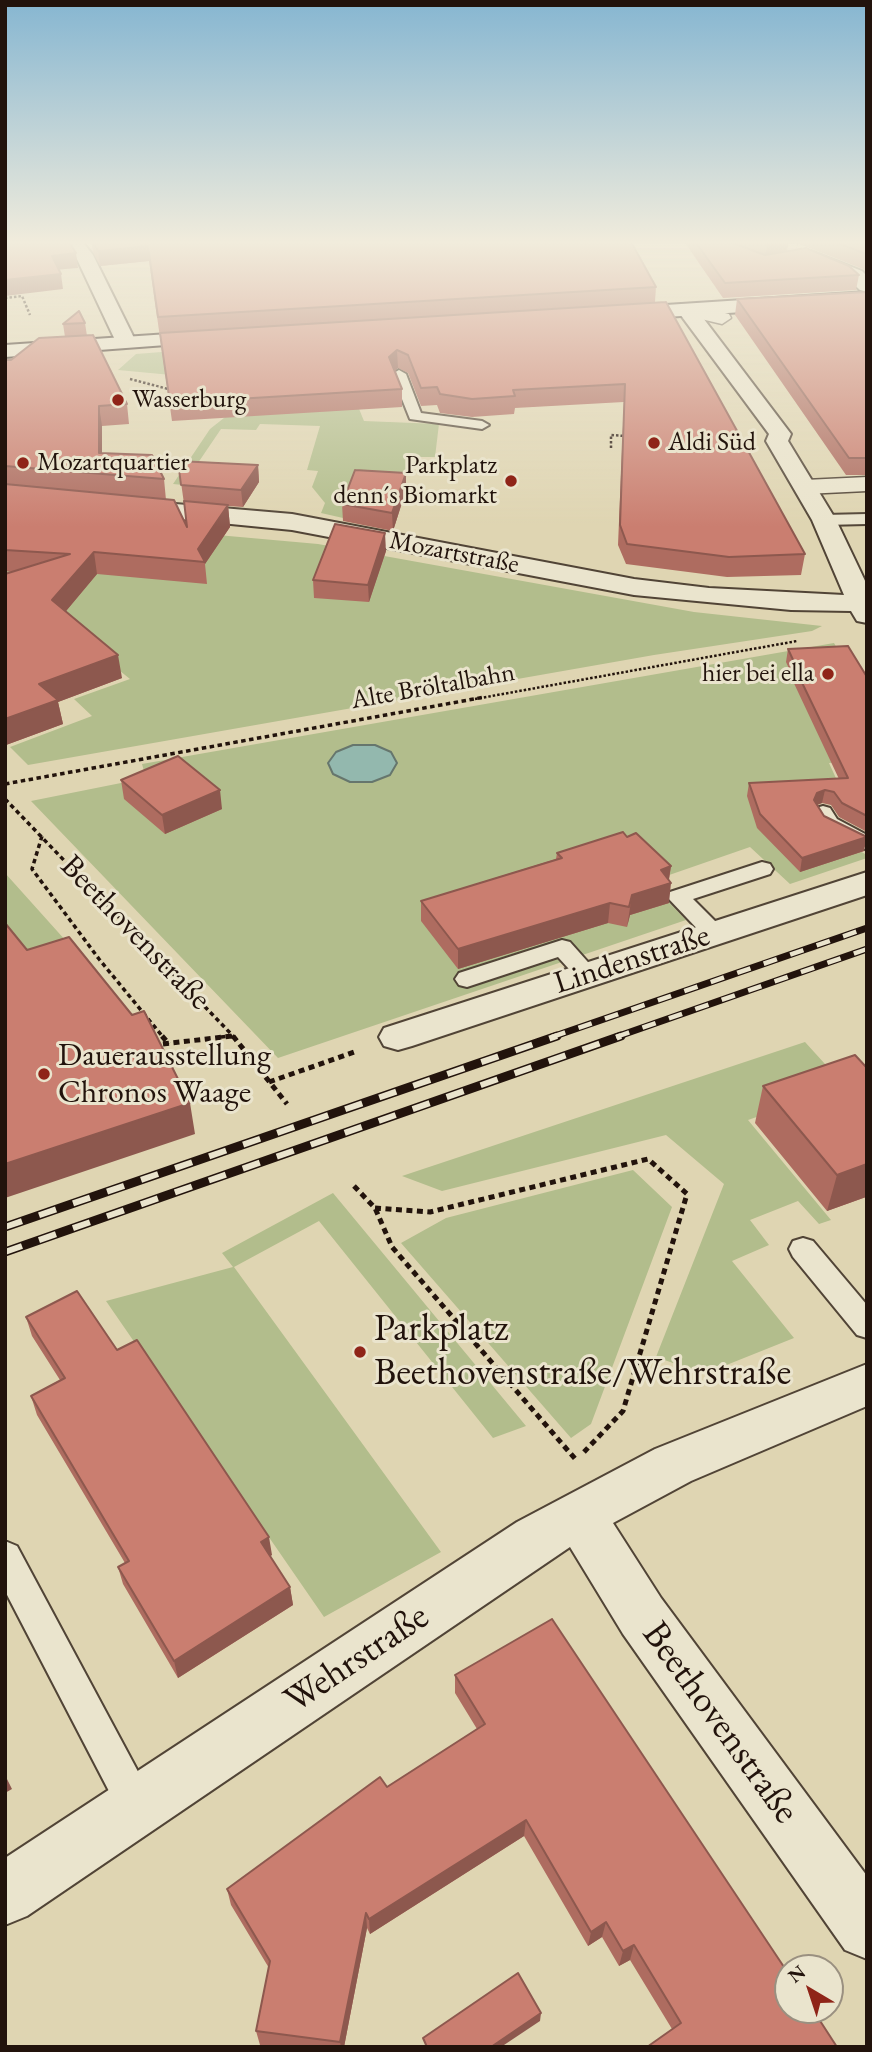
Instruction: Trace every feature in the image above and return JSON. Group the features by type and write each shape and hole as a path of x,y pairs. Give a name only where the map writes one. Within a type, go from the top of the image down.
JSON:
{"street":[{"path":"123,336 126,342"},
{"path":"5,351 233,336"},
{"path":"706,336 780,434 777,441 824,520 865,607"},
{"path":"805,487 867,484"},
{"name":"Mozartstraße","path":"102,505 292,522 634,587 723,597 865,607"},
{"name":"Lindenstraße","path":"398,1037 867,883"},
{"name":"Wehrstraße","path":"5,1894 535,1539 673,1465 867,1384"},
{"name":"Beethovenstraße","path":"578,1514 642,1616 867,1928"}],"lane":[{"path":"399,374 415,416 482,425"},
{"path":"824,520 867,519"},
{"path":"823,812 829,824 867,844"},
{"path":"714,933 678,897 762,869"},
{"path":"467,979 562,947 587,975"},
{"path":"803,1249 867,1326"},
{"path":"5,1557 137,1807"}],"path":[{"path":"611,448 611,435 625,436"},
{"name":"Alte Bröltalbahn","path":"5,784 798,640"},
{"name":"Beethovenstraße","path":"5,799 233,1035 287,1104"},
{"path":"42,835 32,869 166,1044 233,1035"},
{"path":"269,1082 398,1037"},
{"path":"354,1186 375,1208 392,1247 577,1460 623,1411 687,1194 648,1159 430,1212 375,1208"}],"green space":[{"path":"213,348 182,376 118,370 136,354"},
{"path":"263,387 355,399 364,421 439,424 435,457 412,457 403,487 354,485 343,518 321,513 325,503 312,487 318,471 307,470 320,426 260,424 256,430 221,429 183,485 173,484 210,429"},
{"path":"5,516 318,544 694,612 822,626 812,631 654,655 28,765 10,747 92,716 74,699 130,679 89,646 5,649"},
{"path":"834,643 842,657 867,761 829,763 846,800 798,803 805,821 867,855 867,858 790,884 750,847 649,882 686,920 278,1058 31,801 146,778 142,764"},
{"path":"5,873 66,941 5,988"},
{"path":"805,1042 845,1086 748,1120 831,1220 819,1224 798,1201 750,1220 769,1245 732,1261 794,1338 704,1374 656,1357 724,1184 666,1135 442,1191 402,1176"},
{"path":"633,1170 672,1207 591,1424 571,1438 401,1243 446,1218"},
{"path":"333,1193 526,1426 493,1438 319,1221 234,1267 441,1552 324,1617 106,1301 233,1267 222,1253"}],"water":[{"path":"353,745 375,745 391,752 397,763 390,775 372,782 350,782 333,774 328,763 336,752"}],"building":[{"path":"93,336 127,404 99,406 99,453 152,455 164,479 5,466 5,360 11,360 39,338"},
{"path":"160,336 685,336 805,554 729,557 627,544 620,525 625,384 513,390 515,396 472,399 440,394 437,387 421,388 408,355 397,350 389,357 402,389 170,403"},
{"path":"763,336 867,336 867,458 849,458"},
{"path":"178,461 258,465 241,490 181,485"},
{"path":"355,470 406,473 392,513 342,504"},
{"path":"5,484 174,500 187,527 184,501 228,505 198,549 205,562 94,552 52,600 118,655 39,684 58,700 5,719 5,574 70,554 5,550"},
{"path":"335,524 385,533 368,585 313,580"},
{"path":"848,646 867,677 867,816 842,803 834,792 825,790 817,793 814,800 824,816 867,837 802,858 760,814 749,783 848,778 788,649"},
{"path":"178,756 220,790 162,815 121,780"},
{"path":"623,832 627,837 636,833 671,866 661,870 671,883 632,895 629,907 610,903 458,949 421,901 562,858 557,853"},
{"path":"5,923 27,950 69,937 132,1015 144,1011 190,1103 5,1164"},
{"path":"855,1055 867,1068 867,1164 837,1175 763,1086"},
{"path":"77,1291 117,1350 137,1340 269,1537 261,1542 290,1587 174,1661 118,1567 129,1561 31,1396 65,1378 26,1317"},
{"path":"552,1619 775,1954 774,2024 822,2024 837,2047 647,2047 681,2023 634,1945 623,1951 606,1922 591,1932 526,1820 369,1919 366,1913 340,2042 256,2031 270,1961 227,1889 380,1777 387,1787 485,1724 455,1675"},
{"path":"518,1973 541,2013 491,2047 427,2047 423,2038"}],"railway":[{"path":"552,1037 867,928"},
{"path":"616,1037 867,949"},
{"path":"5,1227 557,1036"},
{"path":"5,1252 621,1036"}],"place":[{"name":"Wasserburg","path":"118,400"},
{"name":"Aldi Süd","path":"654,443"},
{"name":"Mozartquartier","path":"23,463"},
{"name":"Parkplatz denn´s Biomarkt","path":"511,481"},
{"name":"hier bei ella","path":"828,674"},
{"name":"Dauerausstellung Chronos Waage","path":"44,1074"},
{"name":"Parkplatz Beethovenstraße/Wehrstraße","path":"360,1352"}]}
